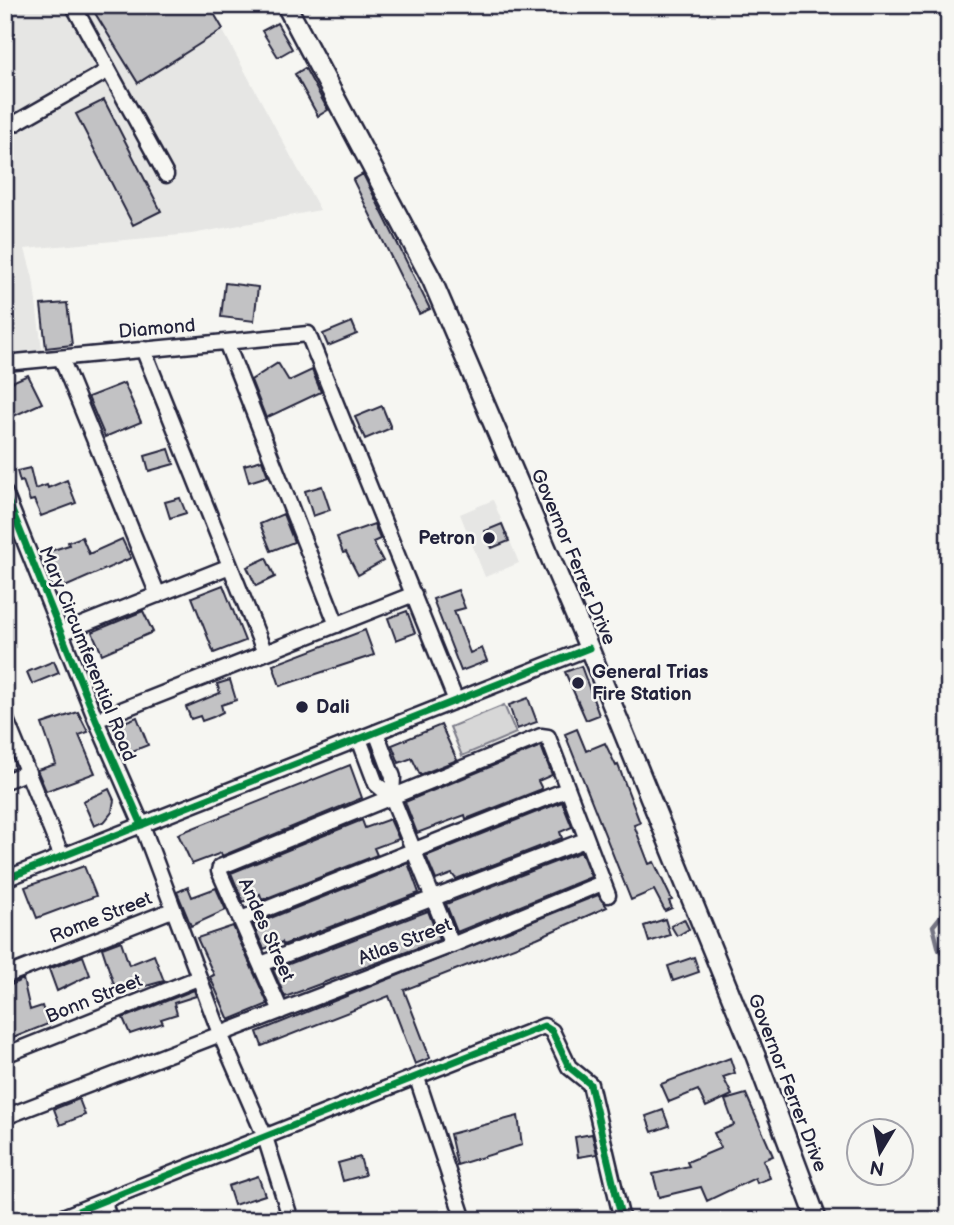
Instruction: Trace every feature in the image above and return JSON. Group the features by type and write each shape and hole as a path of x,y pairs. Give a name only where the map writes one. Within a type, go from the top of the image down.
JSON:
{"main road":[{"name":"Governor Ferrer Drive","path":"286,5 432,280 589,648 756,1058 817,1220"}],"street":[{"path":"73,5 166,175"},
{"path":"5,129 107,71"},
{"name":"Diamond","path":"5,363 303,334 311,337 414,594"},
{"path":"226,342 337,625"},
{"path":"144,349 265,653"},
{"path":"61,358 158,595"},
{"name":"Mary Circumferential Road","path":"5,493 96,720 142,825 198,978 265,1137 291,1220"},
{"path":"61,633 230,566"},
{"path":"96,720 414,594 456,701"},
{"path":"5,879 589,648"},
{"path":"5,717 61,857"},
{"path":"376,732 393,777 392,797 452,945"},
{"path":"261,964 585,839 548,737 541,736 392,797"},
{"path":"359,739 376,784 392,797"},
{"path":"5,781 28,772"},
{"path":"241,919 566,790"},
{"name":"Andes Street","path":"281,1011 219,871 222,866 392,797"},
{"name":"Atlas Street","path":"5,1117 605,889 585,839"},
{"name":"Rome Street","path":"5,976 172,910"},
{"name":"Bonn Street","path":"5,1055 198,978"},
{"path":"55,1220 544,1026 548,1027 569,1067 590,1084 622,1220"},
{"path":"417,1078 464,1220"},
{"path":"104,1201 109,1220"}],"shaded area":[{"path":"5,5 209,5 320,210 192,234 25,249 33,278 42,350 5,355"},
{"name":"Petron","path":"493,500 519,563 485,577 460,514"},
{"path":"504,705 516,733 462,756 450,727"}],"building":[{"path":"90,5 209,5 223,29 138,83"},
{"path":"277,23 292,49 278,57 262,31"},
{"path":"305,68 328,110 318,116 295,74"},
{"path":"104,100 161,211 133,225 76,114"},
{"path":"363,174 430,309 419,314 353,180"},
{"path":"225,283 258,287 254,321 221,317"},
{"path":"67,303 72,345 46,348 41,305"},
{"path":"352,322 357,334 328,346 323,334"},
{"path":"278,363 289,381 312,370 321,392 266,418 251,380"},
{"path":"28,375 42,403 5,420 5,385"},
{"path":"124,383 141,422 105,437 88,397"},
{"path":"382,406 391,428 365,439 355,417"},
{"path":"169,449 174,464 149,471 145,456"},
{"path":"262,460 268,476 249,482 244,465"},
{"path":"30,468 35,489 47,485 48,488 67,480 76,503 41,516 34,500 30,501 17,471"},
{"path":"322,486 330,510 313,516 305,491"},
{"path":"180,498 186,513 170,518 165,502"},
{"path":"283,514 294,542 271,551 260,524"},
{"path":"374,524 380,539 373,542 383,561 358,575 346,552 343,553 337,537"},
{"path":"502,524 509,541 492,548 485,531"},
{"path":"82,537 89,554 122,539 131,558 65,587 53,563 50,564 47,552 69,545 68,542"},
{"path":"266,558 275,577 256,586 247,567"},
{"path":"223,585 245,641 214,653 192,597"},
{"path":"458,590 465,608 454,611 470,653 482,648 487,661 461,671 433,599"},
{"path":"143,611 153,632 102,654 92,632"},
{"path":"407,611 415,633 396,640 388,618"},
{"path":"365,630 374,655 280,686 273,665"},
{"path":"54,661 59,673 32,684 27,672"},
{"path":"581,666 599,715 586,720 565,672"},
{"path":"230,680 236,700 221,705 223,712 213,717 202,721 200,716 191,719 186,707 220,693 217,684"},
{"path":"528,698 537,722 517,729 509,705"},
{"path":"78,712 88,732 79,735 95,773 46,791 37,770 56,764 42,724"},
{"path":"137,717 148,745 125,754 114,726"},
{"path":"441,725 457,760 420,775 412,758 399,763 392,745"},
{"path":"577,729 586,751 605,743 616,766 618,765 640,823 634,825 649,864 654,862 672,900 669,901 672,908 665,911 654,890 631,900 565,734"},
{"path":"541,746 552,775 538,781 542,789 466,819 465,815 417,833 405,802"},
{"path":"350,765 362,798 222,856 221,853 192,864 178,834"},
{"path":"109,789 114,800 112,812 105,821 94,826 83,801"},
{"path":"562,802 572,827 560,832 562,838 456,879 452,874 436,880 426,856"},
{"path":"390,819 399,839 374,848 377,855 262,900 260,894 243,902 231,873 362,820 365,828"},
{"path":"581,852 591,877 457,932 446,904"},
{"path":"408,863 419,893 283,945 282,942 264,949 253,925"},
{"path":"84,866 96,896 37,918 25,887"},
{"path":"188,887 192,897 216,888 226,910 191,926 177,892"},
{"path":"598,895 607,907 537,938 404,990 430,1058 415,1064 389,996 262,1046 257,1032"},
{"path":"428,911 439,940 285,997 273,970"},
{"path":"665,919 670,935 649,942 644,926"},
{"path":"684,919 689,929 677,936 671,926"},
{"path":"233,926 268,1004 229,1020 210,977 214,975 197,938"},
{"path":"121,941 129,965 154,955 164,981 117,994 102,948"},
{"path":"83,956 90,975 57,991 49,969"},
{"path":"694,957 699,972 673,981 668,966"},
{"path":"23,979 30,1010 42,1006 48,1024 5,1041 5,988"},
{"path":"194,990 196,996 174,1003 177,1014 161,1019 163,1023 130,1034 123,1018"},
{"path":"730,1058 735,1073 723,1077 732,1095 706,1107 698,1090 669,1102 661,1084"},
{"path":"746,1094 773,1156 763,1160 770,1178 757,1183 755,1178 707,1201 701,1187 659,1197 653,1174 689,1166 687,1162 721,1148 714,1133 734,1125 725,1100"},
{"path":"79,1099 85,1115 60,1125 54,1109"},
{"path":"663,1110 669,1126 652,1132 646,1116"},
{"path":"518,1116 522,1145 457,1165 450,1134"},
{"path":"592,1134 597,1154 578,1157 575,1137"},
{"path":"360,1157 365,1175 343,1181 338,1163"},
{"path":"258,1176 265,1195 234,1205 228,1186"}],"waterway":[{"path":"949,278 943,309 949,384"},
{"path":"949,906 933,926 939,950 949,957"}],"cycle path":[{"path":"5,493 96,720 142,825"},
{"path":"5,879 589,648"},
{"path":"55,1220 544,1026 552,1031 569,1067 590,1084 622,1220"}],"place":[{"name":"Petron","path":"489,538"},
{"name":"General Trias Fire Station","path":"578,683"},
{"name":"Dali","path":"302,707"}]}
